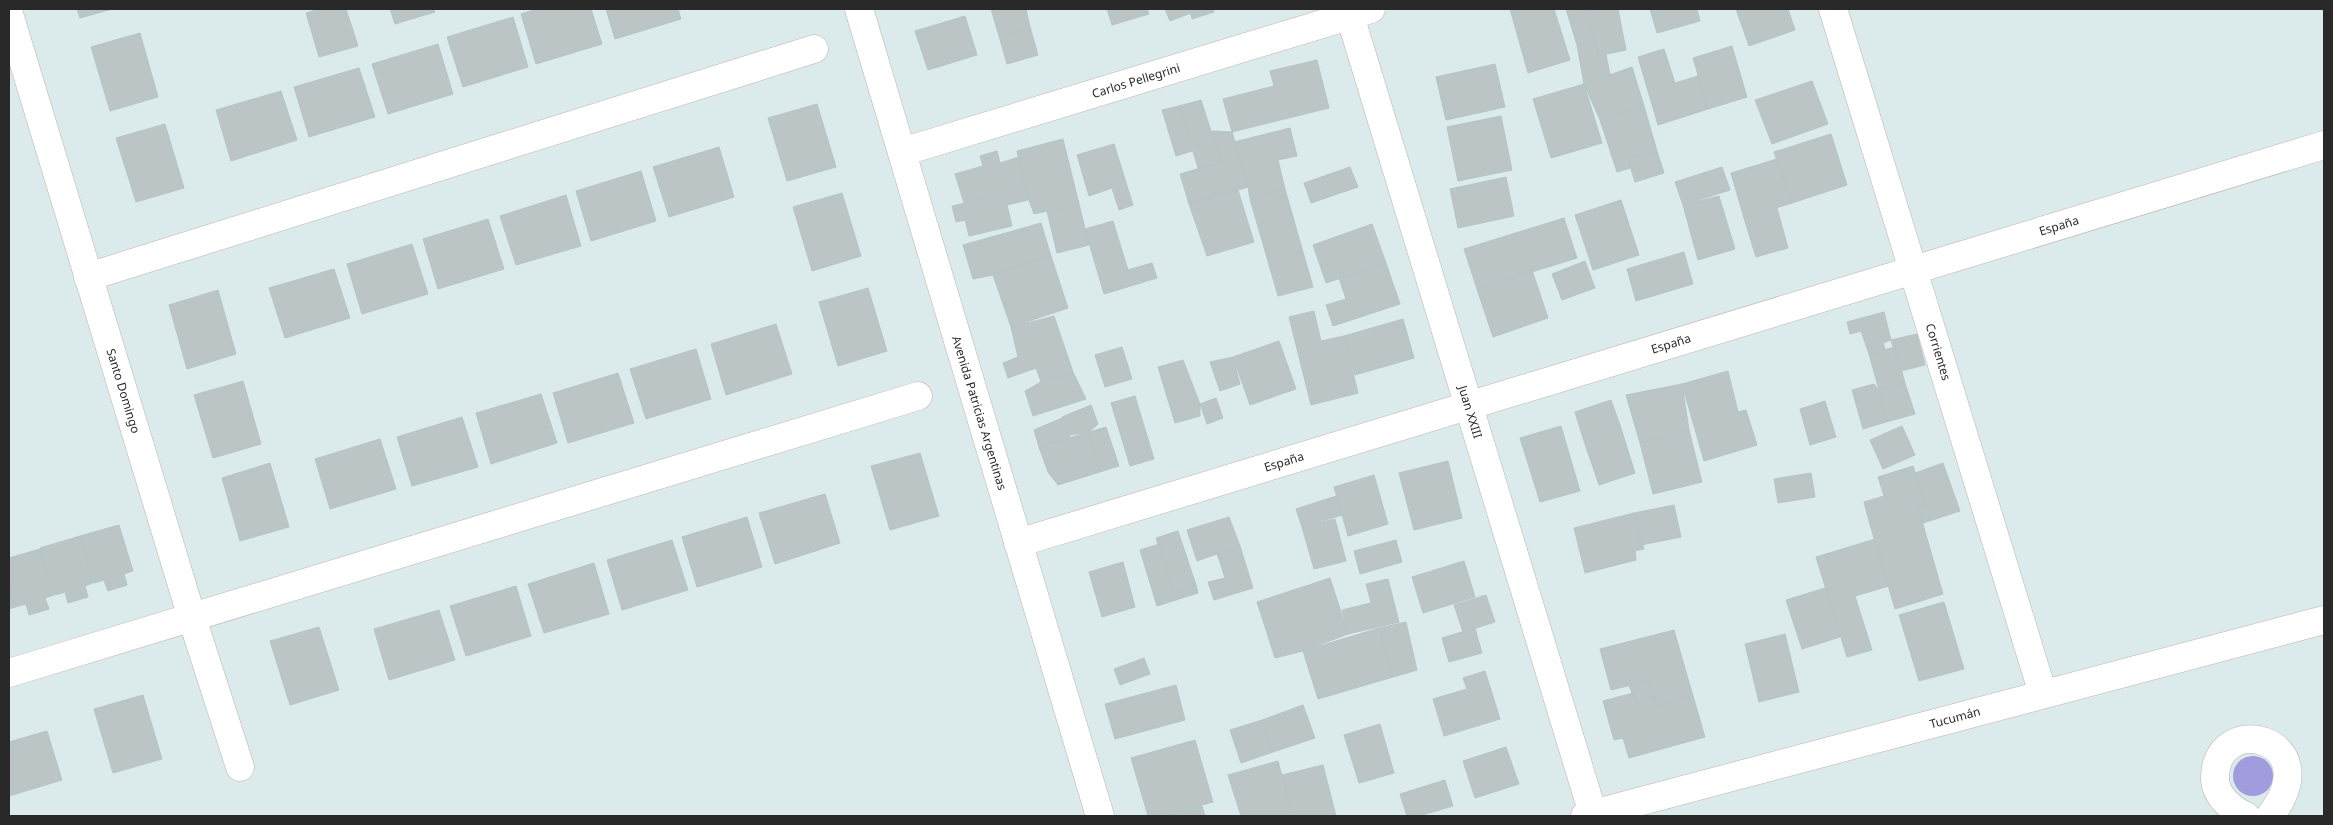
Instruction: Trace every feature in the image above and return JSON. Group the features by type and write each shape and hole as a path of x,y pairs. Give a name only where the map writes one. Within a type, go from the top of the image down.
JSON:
{"street":[{"name":"Avenida Patricias Argentinas","path":"859,9 1100,816"},
{"name":"Corrientes","path":"1833,9 2043,694"},
{"name":"Carlos Pellegrini","path":"902,152 1356,11"},
{"name":"Juan XXIII","path":"1356,11 1468,406 1589,815"},
{"name":"Santo Domingo","path":"9,14 192,618 240,767"},
{"path":"88,277 814,49"},
{"name":"España","path":"1018,544 2324,144"},
{"path":"9,674 918,396"},
{"name":"Tucumán","path":"1589,815 2324,620"},
{"path":"2246,816 2226,803 2216,786 2215,767 2222,753 2230,745 2242,740 2254,739 2266,741 2279,750 2288,766 2288,786 2281,802 2270,816"}],"shaded area":[{"path":"2257,756 2264,759 2270,765 2273,776 2272,784 2264,793 2257,796 2249,796 2242,793 2234,784 2233,772 2236,765 2245,757"}],"building":[{"path":"77,9 112,9 80,18"},
{"path":"319,9 346,9 358,46 319,57 306,13"},
{"path":"390,9 434,9 435,12 395,24"},
{"path":"537,9 591,9 602,44 536,64 521,14"},
{"path":"606,9 678,9 681,19 615,39"},
{"path":"991,9 1026,9 1030,27 999,36"},
{"path":"1107,9 1147,9 1149,14 1112,25"},
{"path":"1165,9 1190,9 1191,13 1170,21"},
{"path":"1190,9 1213,9 1214,12 1192,19"},
{"path":"1510,9 1554,9 1570,60 1528,73"},
{"path":"1566,9 1586,9 1595,41 1577,45"},
{"path":"1586,9 1618,9 1626,50 1598,56"},
{"path":"1650,9 1697,9 1700,21 1657,33"},
{"path":"1736,9 1788,9 1795,30 1749,46"},
{"path":"965,16 977,55 928,70 915,31"},
{"path":"513,17 528,67 463,87 447,37"},
{"path":"1030,27 1038,55 1007,64 999,36"},
{"path":"140,33 158,97 110,111 91,47"},
{"path":"1595,41 1598,56 1606,55 1610,74 1584,84 1577,45"},
{"path":"438,44 453,94 388,114 372,64"},
{"path":"1732,46 1747,97 1708,109 1693,58"},
{"path":"1664,49 1675,83 1698,76 1708,109 1658,125 1638,57"},
{"path":"1317,60 1329,108 1232,132 1223,99 1274,86 1270,71"},
{"path":"1495,64 1505,107 1446,120 1436,77"},
{"path":"1632,67 1644,106 1600,120 1584,84"},
{"path":"359,68 375,117 309,137 294,87"},
{"path":"1812,81 1828,124 1772,144 1755,100"},
{"path":"1584,84 1602,143 1551,158 1533,99"},
{"path":"281,91 297,140 231,161 216,110"},
{"path":"1201,100 1221,162 1199,171 1179,106"},
{"path":"817,104 836,167 787,181 768,118"},
{"path":"1179,106 1192,151 1176,156 1162,110"},
{"path":"1644,106 1657,151 1628,159 1630,168 1617,172 1600,120"},
{"path":"1501,116 1512,170 1458,181 1447,127"},
{"path":"165,124 184,188 136,202 116,138"},
{"path":"1290,128 1297,156 1278,160 1285,189 1250,199 1234,142"},
{"path":"1212,131 1232,132 1248,187 1189,204 1180,174 1221,162"},
{"path":"1831,134 1847,185 1792,203 1774,152"},
{"path":"1063,139 1079,204 1034,214 1025,189 1017,151"},
{"path":"1114,144 1133,205 1119,210 1112,188 1089,196 1077,155"},
{"path":"719,147 734,197 669,217 653,167"},
{"path":"997,151 1000,163 1019,157 1025,189 964,203 955,174 983,166 980,156"},
{"path":"1657,151 1664,173 1635,182 1628,159"},
{"path":"1777,159 1792,203 1744,218 1731,173"},
{"path":"1350,167 1358,187 1311,203 1304,183"},
{"path":"1722,167 1730,190 1683,205 1675,182"},
{"path":"641,171 656,221 591,241 576,191"},
{"path":"1506,177 1514,216 1458,228 1450,189"},
{"path":"1237,187 1254,242 1207,256 1189,204"},
{"path":"1025,189 1028,200 1007,205 1012,226 969,236 965,220 956,222 952,206"},
{"path":"1285,189 1313,287 1278,296 1250,199"},
{"path":"842,193 861,256 812,271 793,207"},
{"path":"566,195 581,246 516,265 500,216"},
{"path":"1719,196 1735,249 1698,260 1683,205"},
{"path":"1621,200 1639,255 1593,270 1575,215"},
{"path":"1079,204 1089,245 1057,253 1047,211"},
{"path":"1777,208 1788,248 1756,257 1744,218"},
{"path":"1564,218 1577,258 1477,289 1464,249"},
{"path":"488,219 504,269 438,289 423,239"},
{"path":"1113,221 1128,270 1152,263 1157,278 1104,294 1085,229"},
{"path":"1041,223 1051,256 993,275 973,279 963,245"},
{"path":"1372,224 1386,263 1326,283 1313,245"},
{"path":"412,244 428,294 362,314 347,264"},
{"path":"1684,252 1693,284 1636,301 1627,269"},
{"path":"1051,256 1068,308 1011,327 993,275"},
{"path":"1585,261 1595,288 1562,300 1552,274"},
{"path":"1386,263 1400,304 1333,326 1326,305 1346,299 1339,278"},
{"path":"334,269 350,318 285,338 269,288"},
{"path":"1532,270 1548,318 1493,337 1477,289"},
{"path":"868,288 887,351 838,366 819,302"},
{"path":"218,290 236,354 187,369 169,305"},
{"path":"1314,311 1321,341 1344,336 1358,393 1311,405 1289,317"},
{"path":"1884,312 1891,340 1883,343 1885,349 1869,354 1861,331 1850,334 1847,322"},
{"path":"1054,316 1073,372 1041,382 1036,368 1008,378 1003,363 1018,357 1011,327"},
{"path":"1403,319 1414,358 1355,375 1344,336"},
{"path":"776,324 792,374 726,395 711,344"},
{"path":"1917,334 1925,365 1901,371 1891,340"},
{"path":"1279,341 1296,389 1250,405 1233,357"},
{"path":"1122,347 1132,379 1105,387 1095,355"},
{"path":"1895,347 1905,383 1879,390 1869,354"},
{"path":"696,349 711,399 646,419 630,369"},
{"path":"1233,357 1240,384 1220,391 1210,362"},
{"path":"1183,360 1200,404 1200,416 1175,423 1158,367"},
{"path":"1728,371 1738,412 1746,410 1757,445 1704,461 1682,384"},
{"path":"1073,372 1086,399 1033,416 1025,391 1041,382"},
{"path":"618,373 634,423 568,443 553,393"},
{"path":"243,381 261,444 213,458 194,395"},
{"path":"1905,383 1915,414 1886,422 1879,390"},
{"path":"1682,384 1689,430 1640,443 1626,395"},
{"path":"1874,384 1879,390 1886,422 1863,429 1852,390"},
{"path":"541,394 557,443 491,464 476,413"},
{"path":"1135,396 1154,459 1130,466 1111,403"},
{"path":"1216,398 1223,418 1207,424 1200,404"},
{"path":"1611,400 1620,425 1583,438 1575,412"},
{"path":"1825,401 1836,437 1810,445 1800,409"},
{"path":"1091,405 1098,424 1089,432 1070,435 1062,417"},
{"path":"462,417 478,467 412,486 397,437"},
{"path":"1062,418 1070,437 1039,447 1034,430"},
{"path":"1620,425 1635,473 1599,485 1583,438"},
{"path":"1561,426 1580,491 1540,502 1520,438"},
{"path":"1902,426 1915,455 1883,469 1870,440"},
{"path":"1106,427 1119,466 1058,485 1048,472 1097,456 1089,432"},
{"path":"1689,430 1702,482 1653,494 1640,443"},
{"path":"1089,432 1097,456 1048,472 1039,447"},
{"path":"380,439 396,489 330,509 315,459"},
{"path":"920,453 939,516 890,530 871,466"},
{"path":"1448,461 1462,518 1414,530 1399,473"},
{"path":"270,463 289,527 240,541 222,478"},
{"path":"1943,463 1960,511 1923,523 1918,507 1926,504 1915,473"},
{"path":"1913,466 1926,504 1869,521 1864,502 1884,496 1878,477"},
{"path":"1811,473 1815,497 1778,503 1774,479"},
{"path":"1374,475 1388,524 1348,536 1334,487"},
{"path":"825,494 840,543 775,564 759,513"},
{"path":"1336,496 1342,515 1302,527 1296,509"},
{"path":"1674,505 1681,537 1641,545 1634,513"},
{"path":"1918,507 1943,594 1895,609 1869,521"},
{"path":"1634,513 1644,549 1635,551 1636,560 1585,573 1574,528"},
{"path":"747,517 762,567 697,587 682,537"},
{"path":"1229,517 1240,546 1197,561 1187,530"},
{"path":"1335,519 1346,561 1314,569 1302,527"},
{"path":"119,525 133,571 124,574 127,585 108,591 104,580 94,583 80,536"},
{"path":"1178,531 1196,585 1174,592 1156,538"},
{"path":"80,536 93,583 85,586 88,597 68,603 65,592 55,595 40,548"},
{"path":"1875,539 1889,586 1855,596 1872,650 1847,657 1816,557"},
{"path":"672,540 688,590 622,610 607,560"},
{"path":"1396,540 1402,562 1360,574 1354,551"},
{"path":"1159,544 1174,592 1196,585 1198,593 1157,606 1140,550"},
{"path":"1240,546 1253,588 1214,600 1208,582 1225,578 1217,553"},
{"path":"40,549 54,595 45,598 49,609 29,615 26,604 15,607 9,586 9,558"},
{"path":"1464,561 1475,597 1423,613 1412,577"},
{"path":"1123,562 1135,607 1102,617 1089,572"},
{"path":"594,563 609,614 544,633 528,584"},
{"path":"1330,578 1348,634 1303,651 1275,658 1257,602"},
{"path":"1388,579 1399,622 1348,634 1342,610 1371,603 1366,584"},
{"path":"516,586 531,636 466,656 450,606"},
{"path":"9,587 15,607 9,609"},
{"path":"1825,588 1840,637 1802,649 1786,600"},
{"path":"1486,595 1495,622 1463,632 1454,605"},
{"path":"1944,602 1964,669 1919,681 1899,615"},
{"path":"439,610 455,660 389,680 374,629"},
{"path":"1406,622 1417,670 1393,677 1379,628"},
{"path":"319,627 339,690 290,705 270,641"},
{"path":"1379,628 1393,677 1318,699 1303,651"},
{"path":"1475,628 1482,653 1449,662 1442,638"},
{"path":"1674,630 1693,696 1656,706 1648,681 1611,690 1600,649"},
{"path":"1785,634 1799,692 1759,702 1745,644"},
{"path":"1144,658 1150,674 1120,685 1114,669"},
{"path":"1485,671 1500,719 1444,736 1433,699 1467,689 1463,678"},
{"path":"1648,681 1654,697 1636,702 1629,686"},
{"path":"1176,685 1185,720 1115,739 1105,704"},
{"path":"1633,693 1636,702 1654,697 1656,706 1693,696 1705,737 1629,758 1623,738 1614,740 1603,701"},
{"path":"143,695 162,759 113,773 94,709"},
{"path":"1303,705 1315,738 1273,752 1262,720"},
{"path":"1262,720 1273,752 1241,763 1230,730"},
{"path":"1380,724 1394,773 1359,783 1344,735"},
{"path":"47,731 62,780 9,796 9,742"},
{"path":"1195,740 1213,802 1162,816 1148,816 1131,758"},
{"path":"1506,747 1519,784 1475,798 1463,761"},
{"path":"1278,761 1293,816 1241,816 1228,775"},
{"path":"1323,765 1336,816 1293,816 1282,775"},
{"path":"1445,780 1453,806 1419,816 1407,816 1400,794"},
{"path":"1202,806 1205,816 1163,816"}]}
